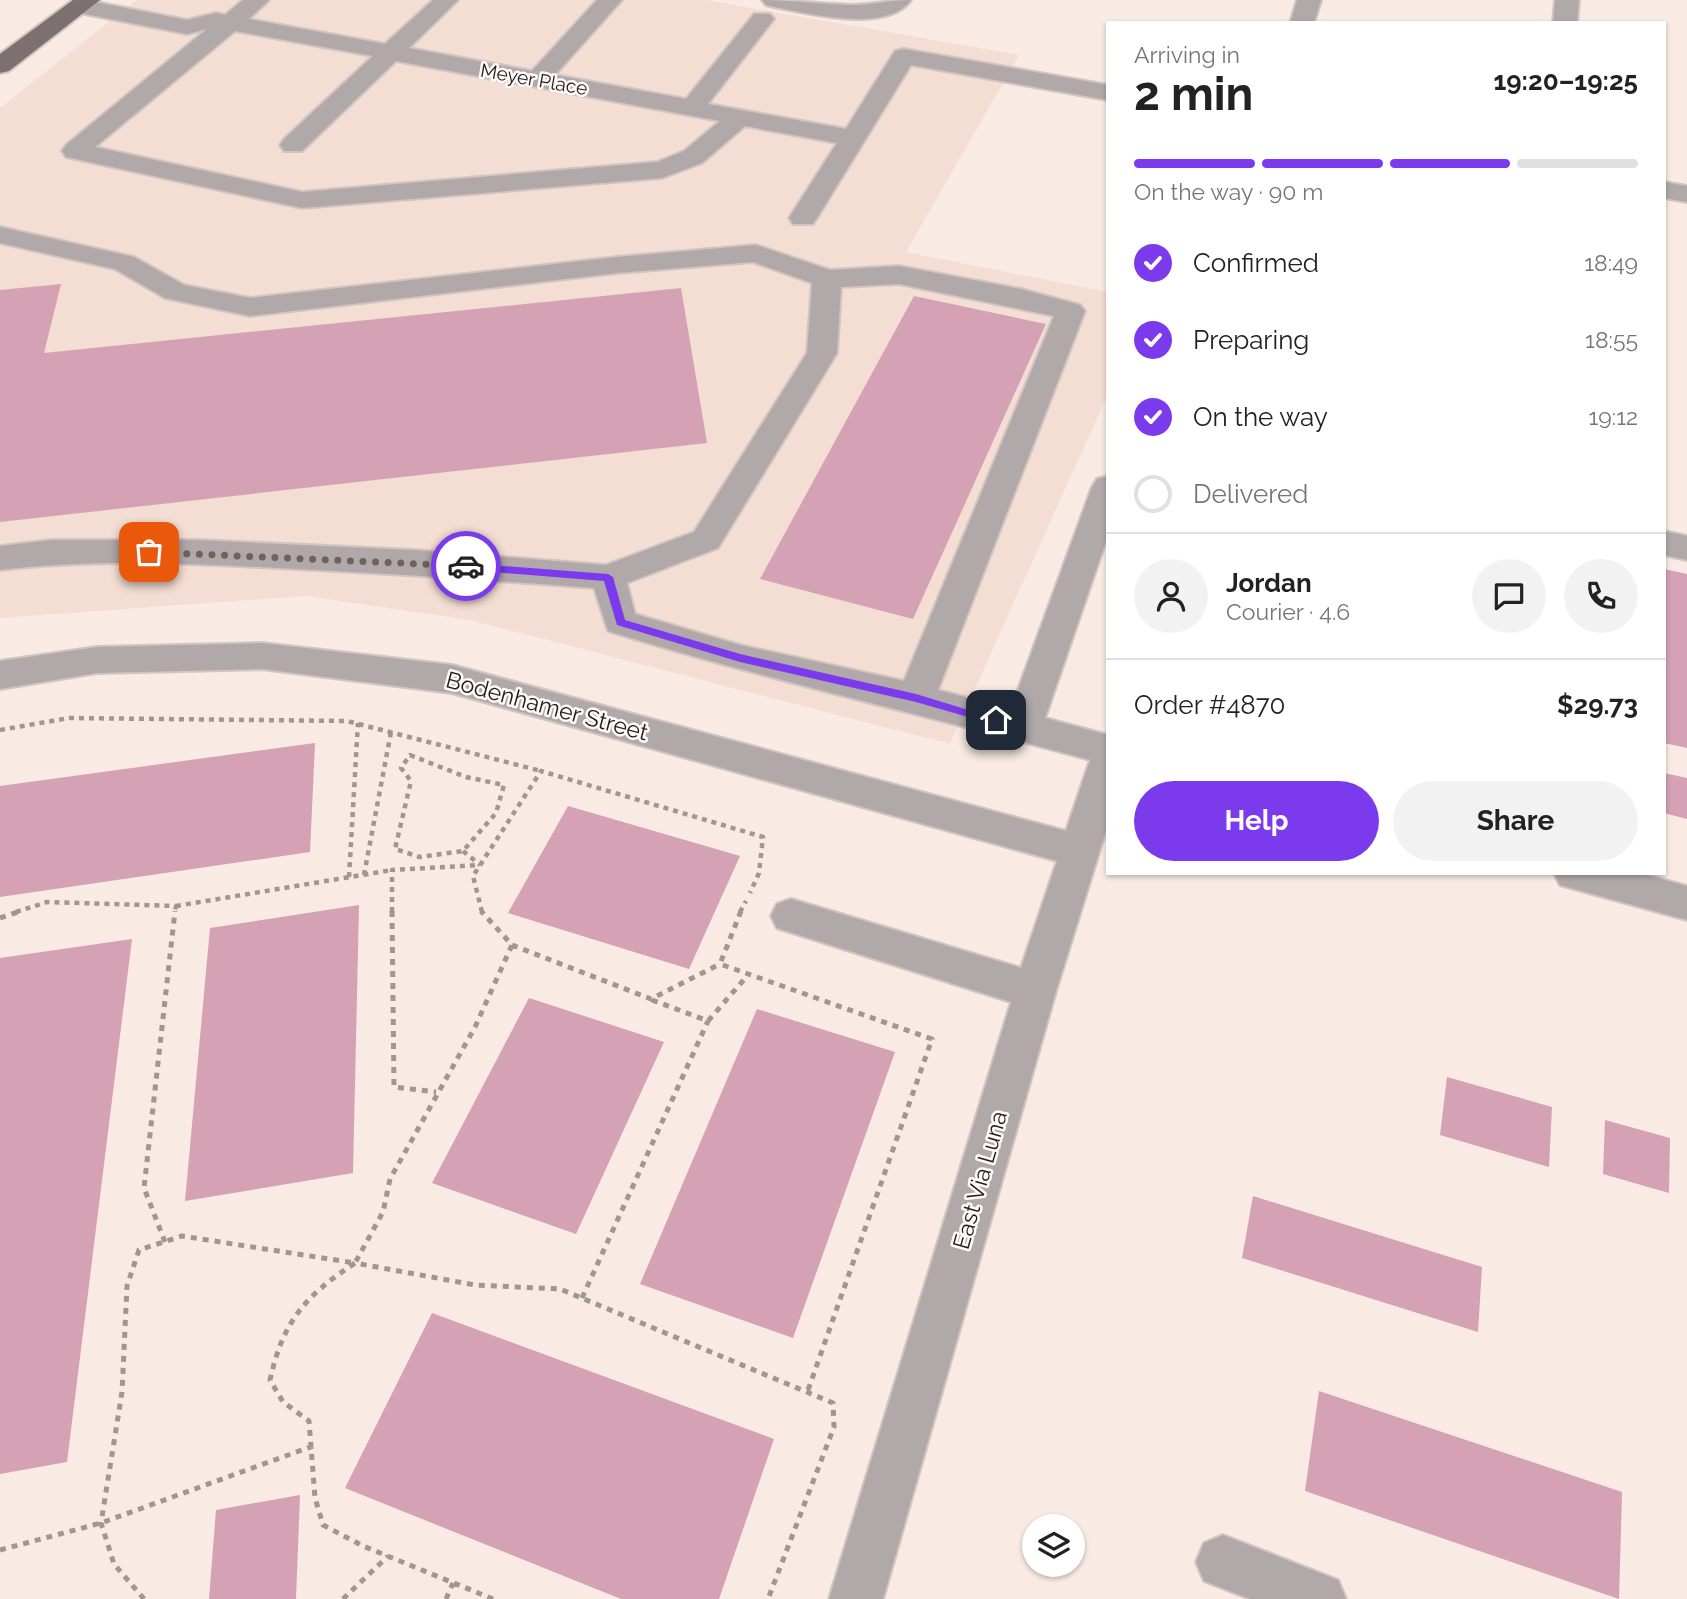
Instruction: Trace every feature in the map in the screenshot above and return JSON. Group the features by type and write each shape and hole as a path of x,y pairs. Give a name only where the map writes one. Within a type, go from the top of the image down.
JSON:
{"main road":[{"path":"0,66 84,3"}],"street":[{"path":"257,0 223,22 75,151 302,201 662,170 693,157 740,117"},
{"path":"293,145 446,0"},
{"path":"537,80 610,0"},
{"path":"1303,21 1309,0"},
{"path":"1565,21 1567,0"},
{"path":"152,20 185,1"},
{"name":"Meyer Place","path":"185,1 214,7 223,22"},
{"name":"Meyer Place","path":"84,3 187,27 223,22 853,138"},
{"path":"692,108 768,9 846,12 891,4"},
{"path":"803,218 905,56 1106,93"},
{"path":"1666,190 1687,194"},
{"path":"0,235 124,263 175,292 250,307 604,267 756,253 827,279 900,275 1021,298 1070,312 916,698"},
{"path":"0,558 52,552 197,552 414,562 608,577 706,540 822,353 827,279"},
{"path":"1009,724 1106,492"},
{"path":"1666,543 1687,548"},
{"path":"608,577 620,622 740,658 916,698 1106,749"},
{"name":"Bodenhamer Street","path":"0,675 97,660 262,656 453,679 1080,851"},
{"name":"East Via Luna","path":"856,1599 1035,991 1106,768"},
{"path":"1582,875 1687,903"},
{"path":"791,916 1035,991"},
{"path":"1223,1562 1319,1599"}],"path":[{"path":"0,730 69,718 358,723 541,771 763,837 759,873 731,932 720,964 651,999"},
{"path":"349,877 358,723"},
{"path":"364,875 391,732"},
{"path":"463,851 498,813 504,797 504,785 487,779 466,777 427,758 410,755 401,768 411,781 395,849 420,857 463,851 480,865"},
{"path":"541,771 472,876 482,913 512,945 708,1021"},
{"path":"0,918 47,902 176,906 391,870 480,865"},
{"path":"391,870 394,1087 436,1092"},
{"path":"165,1242 144,1188 176,906"},
{"path":"493,1599 388,1556 323,1525 315,1498 310,1421 283,1402 270,1380 276,1346 297,1308 323,1283 355,1263 383,1212 390,1180 436,1092 475,1027 512,945"},
{"path":"720,964 932,1039 807,1393"},
{"path":"582,1298 708,1021 748,975"},
{"path":"144,1599 114,1564 101,1523 122,1392 127,1286 138,1250 182,1236 475,1285 560,1289 833,1404 834,1427 768,1599"},
{"path":"0,1550 101,1523 313,1446"},
{"path":"343,1599 388,1556"},
{"path":"446,1599 453,1583"}],"shaded area":[{"path":"137,0 706,0 1019,55 906,252 1106,292 1106,398 950,744 470,620 306,596 0,618 0,108"}],"building":[{"path":"61,284 44,353 681,288 707,443 0,522 0,290"},
{"path":"914,296 1046,324 913,619 760,579"},
{"path":"1666,569 1687,574 1687,748 1666,743"},
{"path":"315,743 310,852 0,897 0,786"},
{"path":"1666,773 1687,778 1687,819 1666,814"},
{"path":"568,806 740,856 689,969 508,913"},
{"path":"359,905 353,1173 185,1201 210,928"},
{"path":"132,939 67,1462 0,1474 0,958"},
{"path":"529,998 664,1042 576,1234 432,1183"},
{"path":"757,1009 895,1052 793,1338 640,1284"},
{"path":"1447,1077 1552,1107 1549,1167 1440,1135"},
{"path":"1605,1120 1670,1138 1669,1193 1603,1174"},
{"path":"1253,1196 1482,1267 1478,1332 1242,1258"},
{"path":"432,1313 774,1439 719,1599 621,1599 345,1488"},
{"path":"1319,1391 1622,1492 1619,1599 1305,1491"},
{"path":"300,1495 296,1599 209,1599 216,1510"}],"way so far":[{"path":"149,552 225,553 466,566"}],"route":[{"path":"466,566 608,577 620,622 740,658 916,698 996,720"}]}
